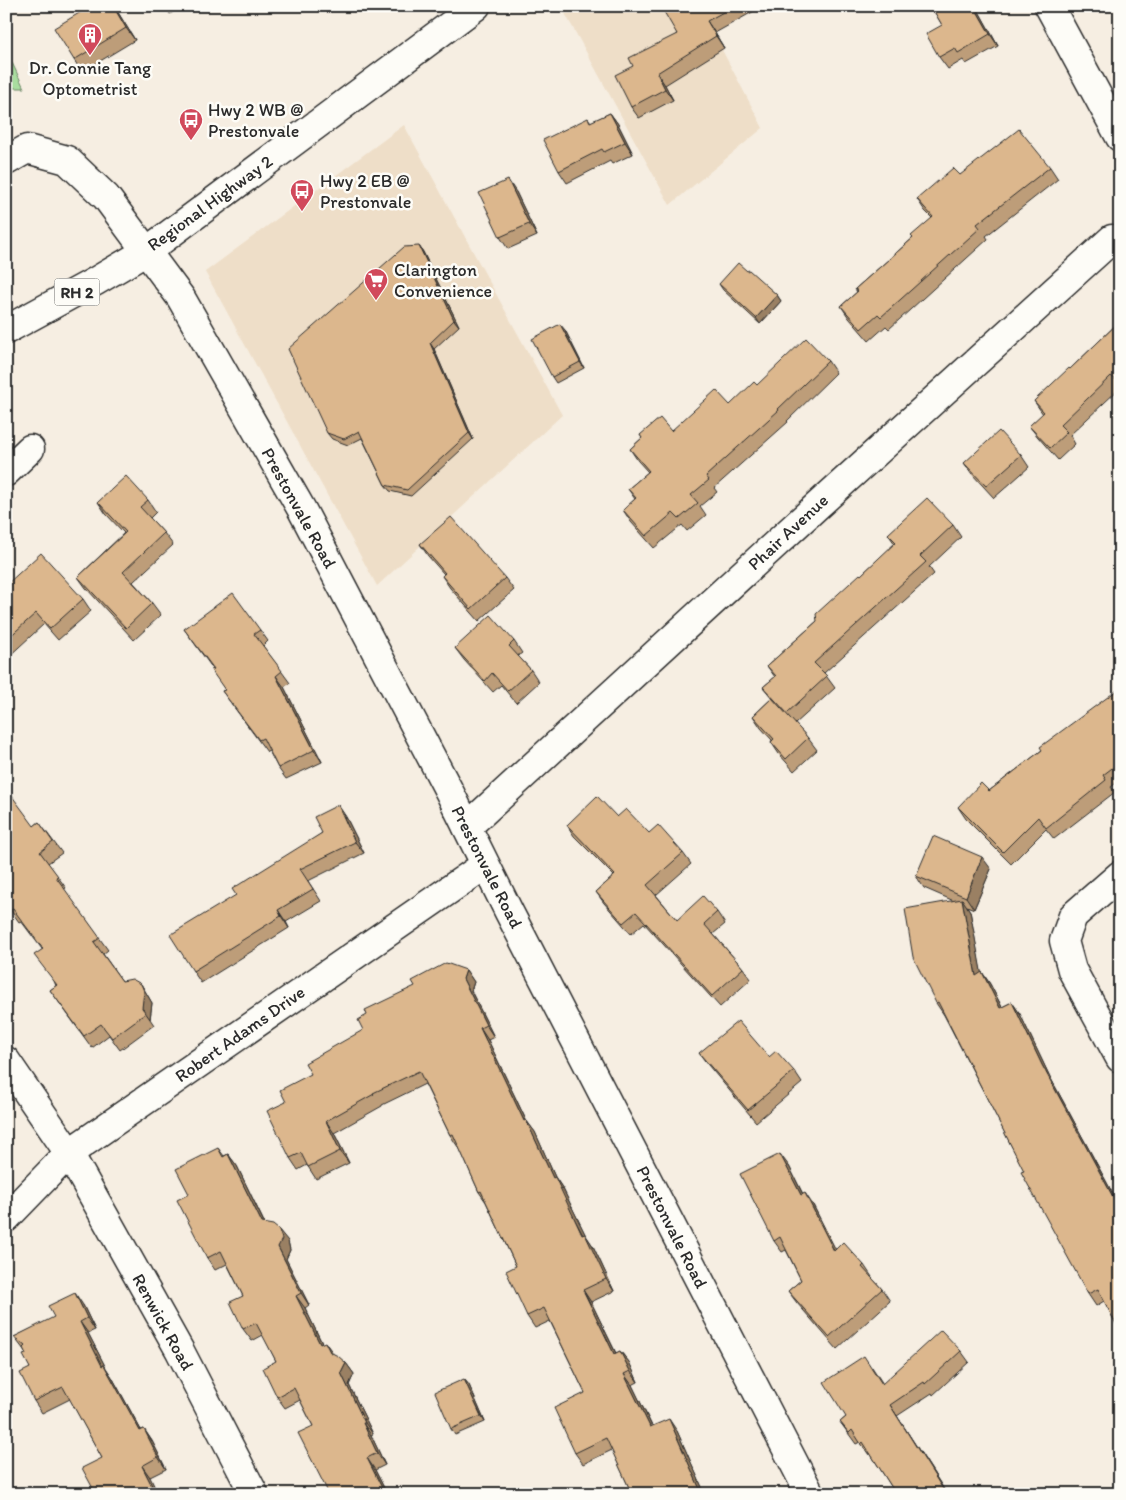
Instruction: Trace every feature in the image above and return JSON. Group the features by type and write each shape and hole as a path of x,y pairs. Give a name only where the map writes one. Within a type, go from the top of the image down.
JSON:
{"street":[{"name":"Regional Highway 2","path":"6,330 96,282 146,251 476,6"},
{"path":"1049,6 1120,137"},
{"name":"Prestonvale Road","path":"6,161 27,149 67,160 106,196 182,298 302,510 810,1494"},
{"name":"Phair Avenue","path":"467,827 1112,239"},
{"path":"6,472 30,449"},
{"name":"Robert Adams Drive","path":"6,1218 69,1153 485,864"},
{"path":"1120,875 1073,916 1064,941 1072,970 1120,1058"},
{"name":"Renwick Road","path":"6,1061 69,1153 180,1351 254,1494"}],"shaded area":[{"path":"561,6 744,6 710,27 763,128 670,205"},
{"path":"404,125 562,415 377,586 205,272"}],"green space":[{"path":"6,50 24,88 6,88"}],"building":[{"name":"Dr. Connie Tang Optometrist","path":"91,6 113,6 126,28 74,60 54,28"},
{"path":"670,6 734,6 707,21 716,36 657,73 665,89 631,107 615,75 633,66 629,58 677,34 663,10"},
{"path":"931,6 974,6 990,34 958,53 955,48 939,57 926,34 942,25"},
{"path":"610,113 625,142 604,152 602,149 559,171 543,140 588,118 590,122"},
{"path":"1019,129 1050,167 977,224 980,228 881,317 878,314 861,329 841,306 858,291 855,289 913,238 911,236 933,217 917,199 953,168 960,175"},
{"path":"508,180 529,224 500,237 479,193"},
{"path":"419,246 454,320 430,343 469,433 407,490 385,485 359,431 344,439 327,433 288,349 404,247"},
{"path":"738,263 747,271 749,270 777,295 756,318 719,284"},
{"path":"1120,321 1120,377 1116,380 1111,376 1060,425 1067,432 1050,448 1029,426 1044,412 1034,401"},
{"path":"560,324 580,362 552,377 532,339"},
{"path":"806,338 828,361 779,410 706,476 709,480 691,495 698,503 679,519 673,513 646,536 623,510 636,498 628,489 649,471 630,449 642,438 640,435 660,418 671,431 716,390 730,405 754,382 757,385"},
{"path":"999,431 1021,455 986,486 964,463"},
{"path":"126,476 148,500 140,507 164,533 123,572 152,603 126,628 78,577 126,532 98,502"},
{"path":"927,498 953,525 920,556 926,562 814,663 827,676 787,713 763,687 776,676 767,666 817,621 816,614 896,542 888,534"},
{"path":"451,517 505,578 471,609 442,576 445,573 420,544"},
{"path":"41,553 83,599 50,629 36,613 6,640 6,585"},
{"path":"233,593 260,630 254,634 282,671 276,676 314,750 278,768 263,738 259,740 222,691 225,690 211,670 214,669 184,629"},
{"path":"491,615 514,641 509,646 531,670 508,691 492,673 485,681 455,648"},
{"path":"1120,688 1120,762 1103,775 1106,780 1046,828 1038,817 1003,852 958,807 981,783 989,791 1042,750 1040,747"},
{"path":"772,698 808,738 786,759 771,742 774,739 753,716"},
{"path":"6,788 34,826 39,822 53,842 40,852 100,938 94,942 122,981 132,979 141,984 144,991 142,1008 146,1013 112,1038 101,1024 84,1036 50,990 57,985 34,955 43,949 13,909 11,910 6,904"},
{"path":"597,796 617,817 626,809 649,833 658,825 683,853 647,885 677,920 703,896 717,912 704,924 743,968 712,996 636,912 623,923 596,892 615,875 567,825"},
{"path":"338,805 355,842 300,869 313,889 278,910 281,916 193,971 170,935 236,895 232,889 322,833 314,817"},
{"path":"933,836 982,857 966,897 916,876"},
{"path":"962,899 976,976 982,972 1000,1008 1012,1002 1042,1065 1120,1210 1120,1327 1118,1328 1098,1289 1088,1294 1021,1172 1024,1171 913,957 905,909"},
{"path":"446,963 466,970 463,979 486,1025 480,1028 524,1121 526,1120 553,1178 555,1177 582,1235 585,1234 606,1279 583,1290 614,1354 620,1351 630,1371 624,1374 650,1427 669,1419 702,1494 632,1494 606,1438 575,1453 554,1408 585,1393 544,1308 527,1316 506,1271 516,1266 481,1191 479,1192 453,1134 450,1135 419,1071 373,1093 326,1121 340,1151 308,1167 301,1153 290,1158 267,1111 286,1102 280,1090 311,1074 305,1063 363,1030 358,1020 367,1015 365,1010 415,986 412,981"},
{"path":"738,1021 769,1057 776,1051 794,1071 748,1110 699,1053"},
{"path":"218,1148 223,1157 228,1154 262,1223 273,1225 279,1230 282,1239 278,1247 301,1293 296,1296 320,1344 325,1342 330,1352 346,1363 341,1373 377,1453 367,1458 385,1494 329,1494 298,1433 313,1426 294,1388 277,1397 263,1368 276,1361 256,1323 243,1329 230,1302 243,1296 221,1251 207,1258 177,1200 189,1194 176,1169"},
{"path":"780,1154 801,1195 805,1193 834,1251 843,1242 882,1289 829,1337 788,1291 801,1280 780,1237 774,1241 740,1174"},
{"path":"75,1293 87,1318 80,1322 102,1366 104,1365 140,1431 144,1429 158,1457 142,1466 156,1494 96,1494 82,1468 102,1458 63,1387 34,1401 20,1373 30,1368 23,1355 26,1354 23,1348 25,1346 14,1337 54,1317 48,1306"},
{"path":"941,1330 961,1351 925,1384 924,1382 890,1405 946,1494 896,1494 863,1442 861,1444 852,1430 849,1433 840,1422 846,1417 824,1382 864,1356 882,1384"},
{"path":"464,1379 481,1416 451,1429 435,1392"}],"place":[{"name":"Dr. Connie Tang Optometrist","path":"90,56"},
{"name":"Hwy 2 WB @ Prestonvale","path":"191,141"},
{"name":"Hwy 2 EB @ Prestonvale","path":"302,212"},
{"name":"Clarington Convenience","path":"376,301"}]}
